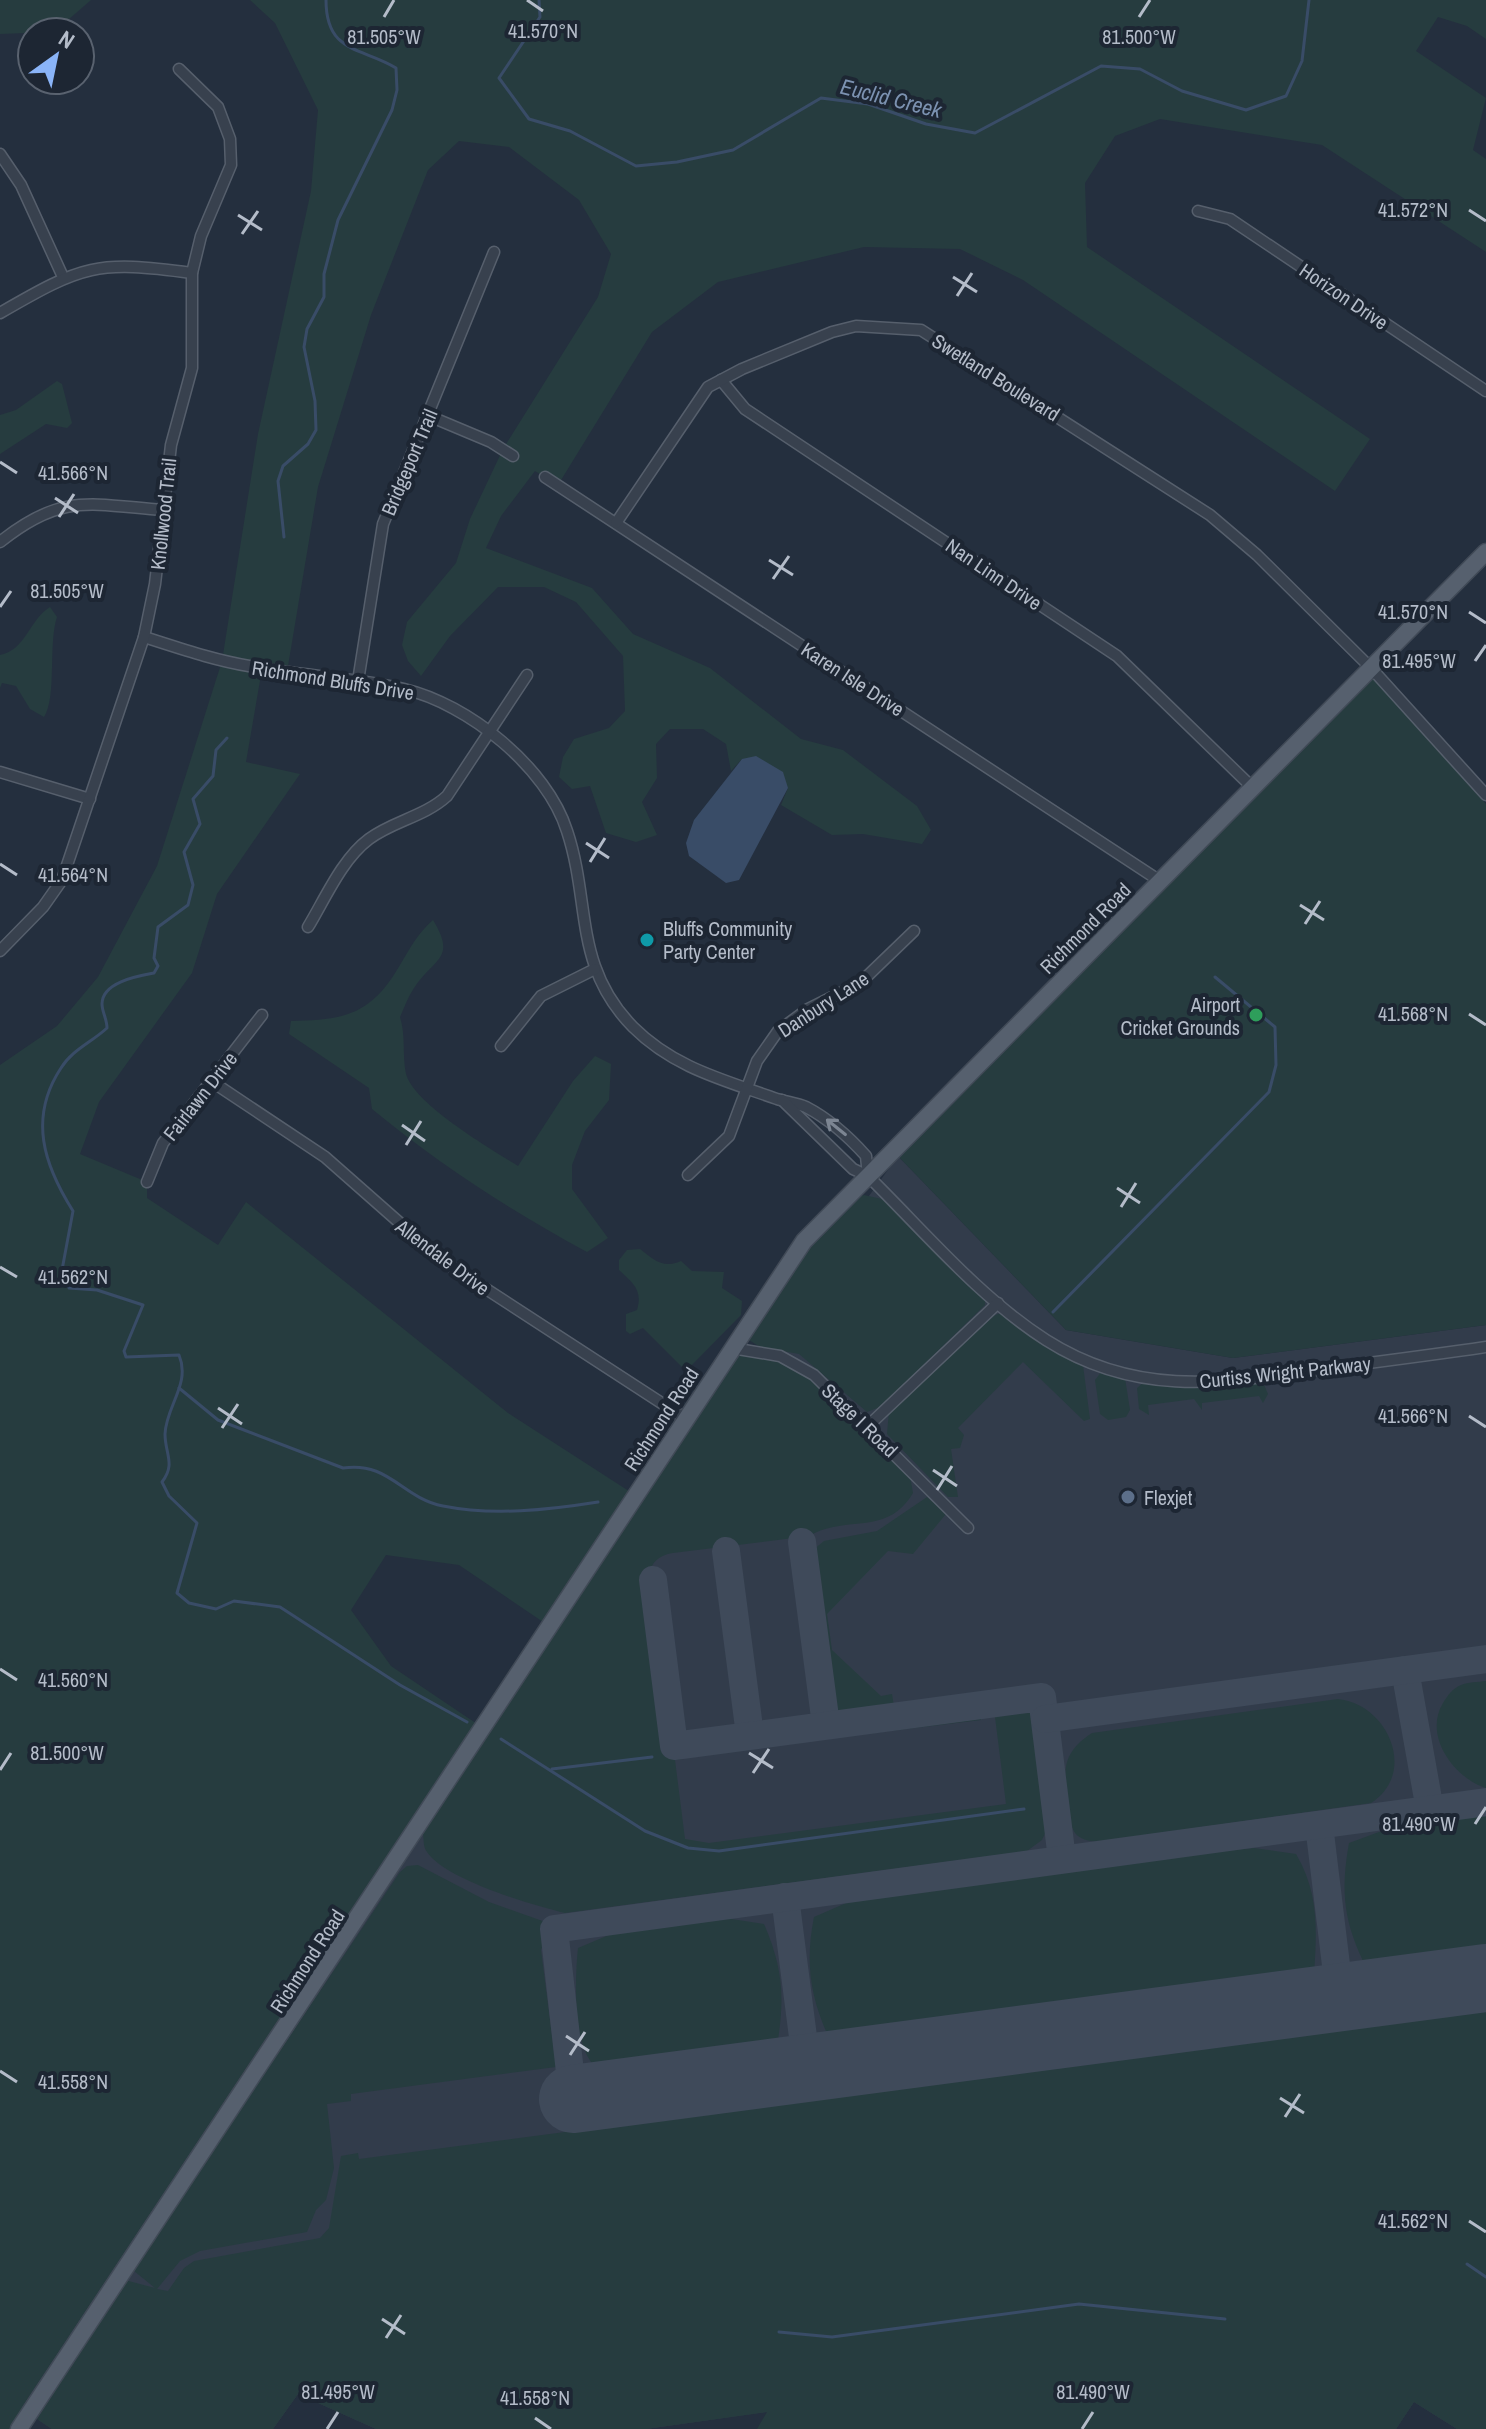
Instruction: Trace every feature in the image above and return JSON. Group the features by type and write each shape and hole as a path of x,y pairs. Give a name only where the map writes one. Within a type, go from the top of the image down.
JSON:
{"main road":[{"name":"Richmond Road","path":"19,2429 331,1962 804,1241 1486,552"}],"street":[{"name":"Knollwood Trail","path":"0,951 56,889 90,799 144,637 155,584 171,445 192,363 192,273 201,236 228,180 231,149 227,127 218,107 179,69"},
{"path":"0,154 21,185 63,277"},
{"name":"Horizon Drive","path":"1198,211 1230,219 1486,391"},
{"name":"Bridgeport Trail","path":"358,681 383,524 494,252"},
{"path":"0,313 63,277 118,265 192,273"},
{"name":"Swetland Boulevard","path":"616,523 696,400 721,380 844,329 882,325 921,330 1210,515 1257,555 1372,669 1486,795"},
{"name":"Nan Linn Drive","path":"721,380 745,409 1117,656 1253,788"},
{"path":"429,416 491,442 513,456"},
{"name":"Karen Isle Drive","path":"545,477 1160,881"},
{"path":"0,542 32,517 59,506 97,504 162,510"},
{"name":"Richmond Bluffs Drive","path":"144,637 234,663 358,681 422,695 489,734 531,769 562,818 573,853 583,927 595,969 616,1007 656,1048 689,1069 820,1115 851,1139 866,1156 868,1176"},
{"path":"308,927 358,850 382,831 439,803 527,675"},
{"path":"0,772 90,799"},
{"name":"Danbury Lane","path":"688,1175 725,1143 763,1050 778,1031 808,1009 860,983 914,931"},
{"path":"501,1046 541,996 595,969"},
{"name":"Fairlawn Drive","path":"147,1182 163,1143 262,1015"},
{"name":"Allendale Drive","path":"211,1081 325,1157 430,1252 686,1419"},
{"path":"782,1100 853,1169 868,1176"},
{"name":"Curtiss Wright Parkway","path":"868,1176 998,1303 1045,1339 1090,1363 1165,1383 1222,1383 1486,1347"},
{"path":"868,1426 998,1303"},
{"name":"Stage I Road","path":"732,1348 780,1356 798,1364 868,1426 968,1528"}],"shaded area":[{"path":"898,1156 1066,1330 1233,1358 1486,1325 1486,2429 1457,2429 1414,2402 1396,2429 1090,2366 646,2429 376,2429 298,2394 273,2429 52,2429 37,2419 22,2408 18,1677 508,1746 805,1284"}],"green space":[{"path":"0,0 91,0 72,16 16,16 16,33 0,34"},
{"path":"250,0 1486,0 1486,39 1467,26 1438,17 1416,51 1486,98 1473,150 1486,159 1486,252 1322,145 1160,119 1115,136 1085,183 1087,247 1370,439 1335,491 1023,280 960,249 864,247 718,282 652,332 558,485 535,471 501,516 486,548 592,588 633,634 710,668 801,739 843,750 917,806 931,830 922,844 863,834 832,835 781,805 788,788 742,759 731,771 726,744 703,729 670,729 656,744 657,778 642,802 657,835 636,842 606,833 590,786 572,789 559,777 563,757 574,739 609,728 625,711 623,656 576,602 544,587 498,587 450,636 421,676 408,661 402,645 407,622 456,563 470,519 503,449 598,297 611,254 579,200 509,147 459,141 428,170 371,315 318,487 287,672 262,669 246,762 300,774 217,894 192,973 99,1102 80,1154 147,1182 147,1198 218,1245 246,1202 508,1413 635,1495 549,1626 459,1565 386,1555 351,1610 391,1666 483,1728 474,1742 463,1741 22,2407 30,2413 20,2429 0,2429 0,1065 57,1026 98,977 157,866 222,661 258,434 311,191 318,110 275,23"},
{"path":"57,381 62,384 72,423 67,428 46,424 0,454 0,415 16,410"},
{"path":"50,607 57,617 50,697 44,717 30,709 16,686 2,683 0,688 0,655 16,647"},
{"name":"Airport Cricket Grounds","path":"1372,669 1412,721 1486,804 1486,1325 1233,1358 1066,1330 898,1156"},
{"path":"433,920 440,933 443,951 414,988 400,1017 406,1074 412,1086 438,1112 518,1166 573,1081 595,1056 611,1064 609,1100 585,1131 572,1165 572,1189 608,1238 587,1252 530,1220 423,1149 372,1109 369,1088 289,1034 291,1021 342,1016 367,1004 389,982 415,941"},
{"path":"864,1195 882,1199 985,1300 985,1305 880,1407 867,1412 799,1354 760,1347 749,1340 751,1330 817,1236 856,1198"},
{"path":"640,1249 664,1264 681,1261 692,1271 724,1272 722,1288 742,1301 741,1315 686,1371 643,1328 630,1334 626,1331 626,1314 637,1310 639,1297 632,1283 619,1270 619,1260 627,1250"},
{"path":"1002,1313 1083,1365 1090,1419 1084,1421 1023,1362 958,1428 964,1435 960,1448 951,1449 958,1497 948,1497 887,1434 889,1411 995,1315"},
{"path":"755,1355 779,1361 800,1372 840,1402 910,1476 913,1493 903,1507 879,1520 838,1526 809,1536 673,1553 662,1556 652,1565 648,1581 673,1747 682,1750 683,1759 675,1760 685,1839 709,1843 1006,1804 995,1717 1003,1707 1026,1703 1032,1713 1047,1829 1042,1840 1027,1851 565,1913 491,1890 452,1872 427,1852 423,1834 730,1363 739,1356"},
{"path":"1102,1371 1125,1378 1130,1410 1126,1417 1108,1420 1100,1414 1095,1380"},
{"path":"1262,1380 1268,1394 1263,1403 1259,1396 1202,1403 1202,1410 1194,1399 1148,1405 1149,1415 1139,1409 1137,1388 1145,1381"},
{"path":"927,1497 946,1514 913,1554 888,1551 827,1614 832,1650 881,1696 892,1694 895,1712 853,1718 843,1715 831,1704 808,1554 824,1541 877,1531"},
{"path":"1486,1681 1486,1788 1474,1783 1453,1765 1439,1742 1437,1729 1443,1703 1453,1690 1464,1684"},
{"path":"1338,1699 1356,1704 1371,1713 1383,1726 1391,1742 1393,1775 1385,1790 1371,1803 1096,1842 1080,1837 1074,1831 1066,1800 1067,1762 1077,1745 1092,1733"},
{"path":"971,1711 980,1714 981,1720 692,1755 700,1747"},
{"path":"1486,1815 1486,1953 1367,1969 1353,1937 1346,1908 1345,1877 1349,1843 1379,1832"},
{"path":"1254,1848 1296,1854 1304,1869 1315,1912 1314,1974 829,2038 811,1979 810,1949 814,1917 853,1900 1123,1861"},
{"path":"418,1865 489,1902 551,1924 541,1950 556,2067 351,2094 351,2101 327,2104 334,2168 326,2200 316,2210 307,2232 200,2251 180,2261 157,2289 168,2291 184,2268 194,2261 320,2238 329,2228 341,2156 358,2153 359,2159 565,2132 565,2123 1486,2001 1486,2429 1457,2429 1414,2402 1396,2429 757,2429 767,2412 646,2429 376,2429 298,2394 273,2429 52,2429 37,2419 125,2280 155,2288 134,2271 136,2265 400,1872 407,1866"},
{"path":"725,1918 764,1924 781,1984 777,2046 601,2071 591,2062 580,2033 576,1995 578,1948 616,1932"}],"water":[{"path":"756,756 783,772 788,788 739,880 726,883 689,856 686,843 694,820 742,759"}],"waterway":[{"path":"284,537 278,481 283,466 308,444 316,430 315,401 304,347 307,329 324,297 324,274 338,220 392,110 397,90 396,68 339,40 328,18 326,0"},
{"name":"Euclid Creek","path":"539,0 540,17 499,78 529,119 570,131 636,166 677,162 733,150 821,98 868,104 926,124 975,133 1101,66 1140,69 1182,91 1246,110 1286,96 1302,61 1309,0"},
{"path":"227,738 216,750 213,776 193,799 200,824 184,852 193,885 188,905 158,927 154,958 158,966 154,973 122,981 108,990 102,1004 107,1028 76,1051 61,1068 45,1105 43,1123 48,1159 73,1211 62,1270 69,1288 97,1290 143,1305 124,1351 126,1357 179,1355 182,1376 166,1424 169,1464 162,1482 169,1496 197,1523 177,1593 189,1603 216,1609 234,1601 280,1607 400,1685 467,1722"},
{"path":"1053,1312 1269,1092 1276,1065 1275,1027 1215,977"},
{"path":"179,1388 218,1420 343,1468 372,1470 417,1496 443,1506 481,1511 520,1511 598,1502"},
{"path":"501,1739 645,1831 688,1848 719,1851 1024,1809"},
{"path":"552,1769 652,1757"},
{"path":"1467,2264 1486,2277"},
{"path":"779,2332 832,2337 1079,2304 1225,2319"}],"taxiway":[{"path":"802,1542 826,1725"},
{"path":"726,1551 750,1735"},
{"path":"653,1580 674,1746 1042,1697 1062,1859"},
{"path":"1045,1719 1486,1659"},
{"path":"1405,1670 1430,1810"},
{"path":"573,2099 554,1929 1486,1802"},
{"path":"1319,1825 1340,1998"},
{"path":"785,1897 807,2068"}],"runway":[{"path":"573,2099 1486,1978"}],"place":[{"name":"Bluffs Community Party Center","path":"647,940"},
{"name":"Airport Cricket Grounds","path":"1256,1015"},
{"name":"Flexjet","path":"1128,1497"}]}
